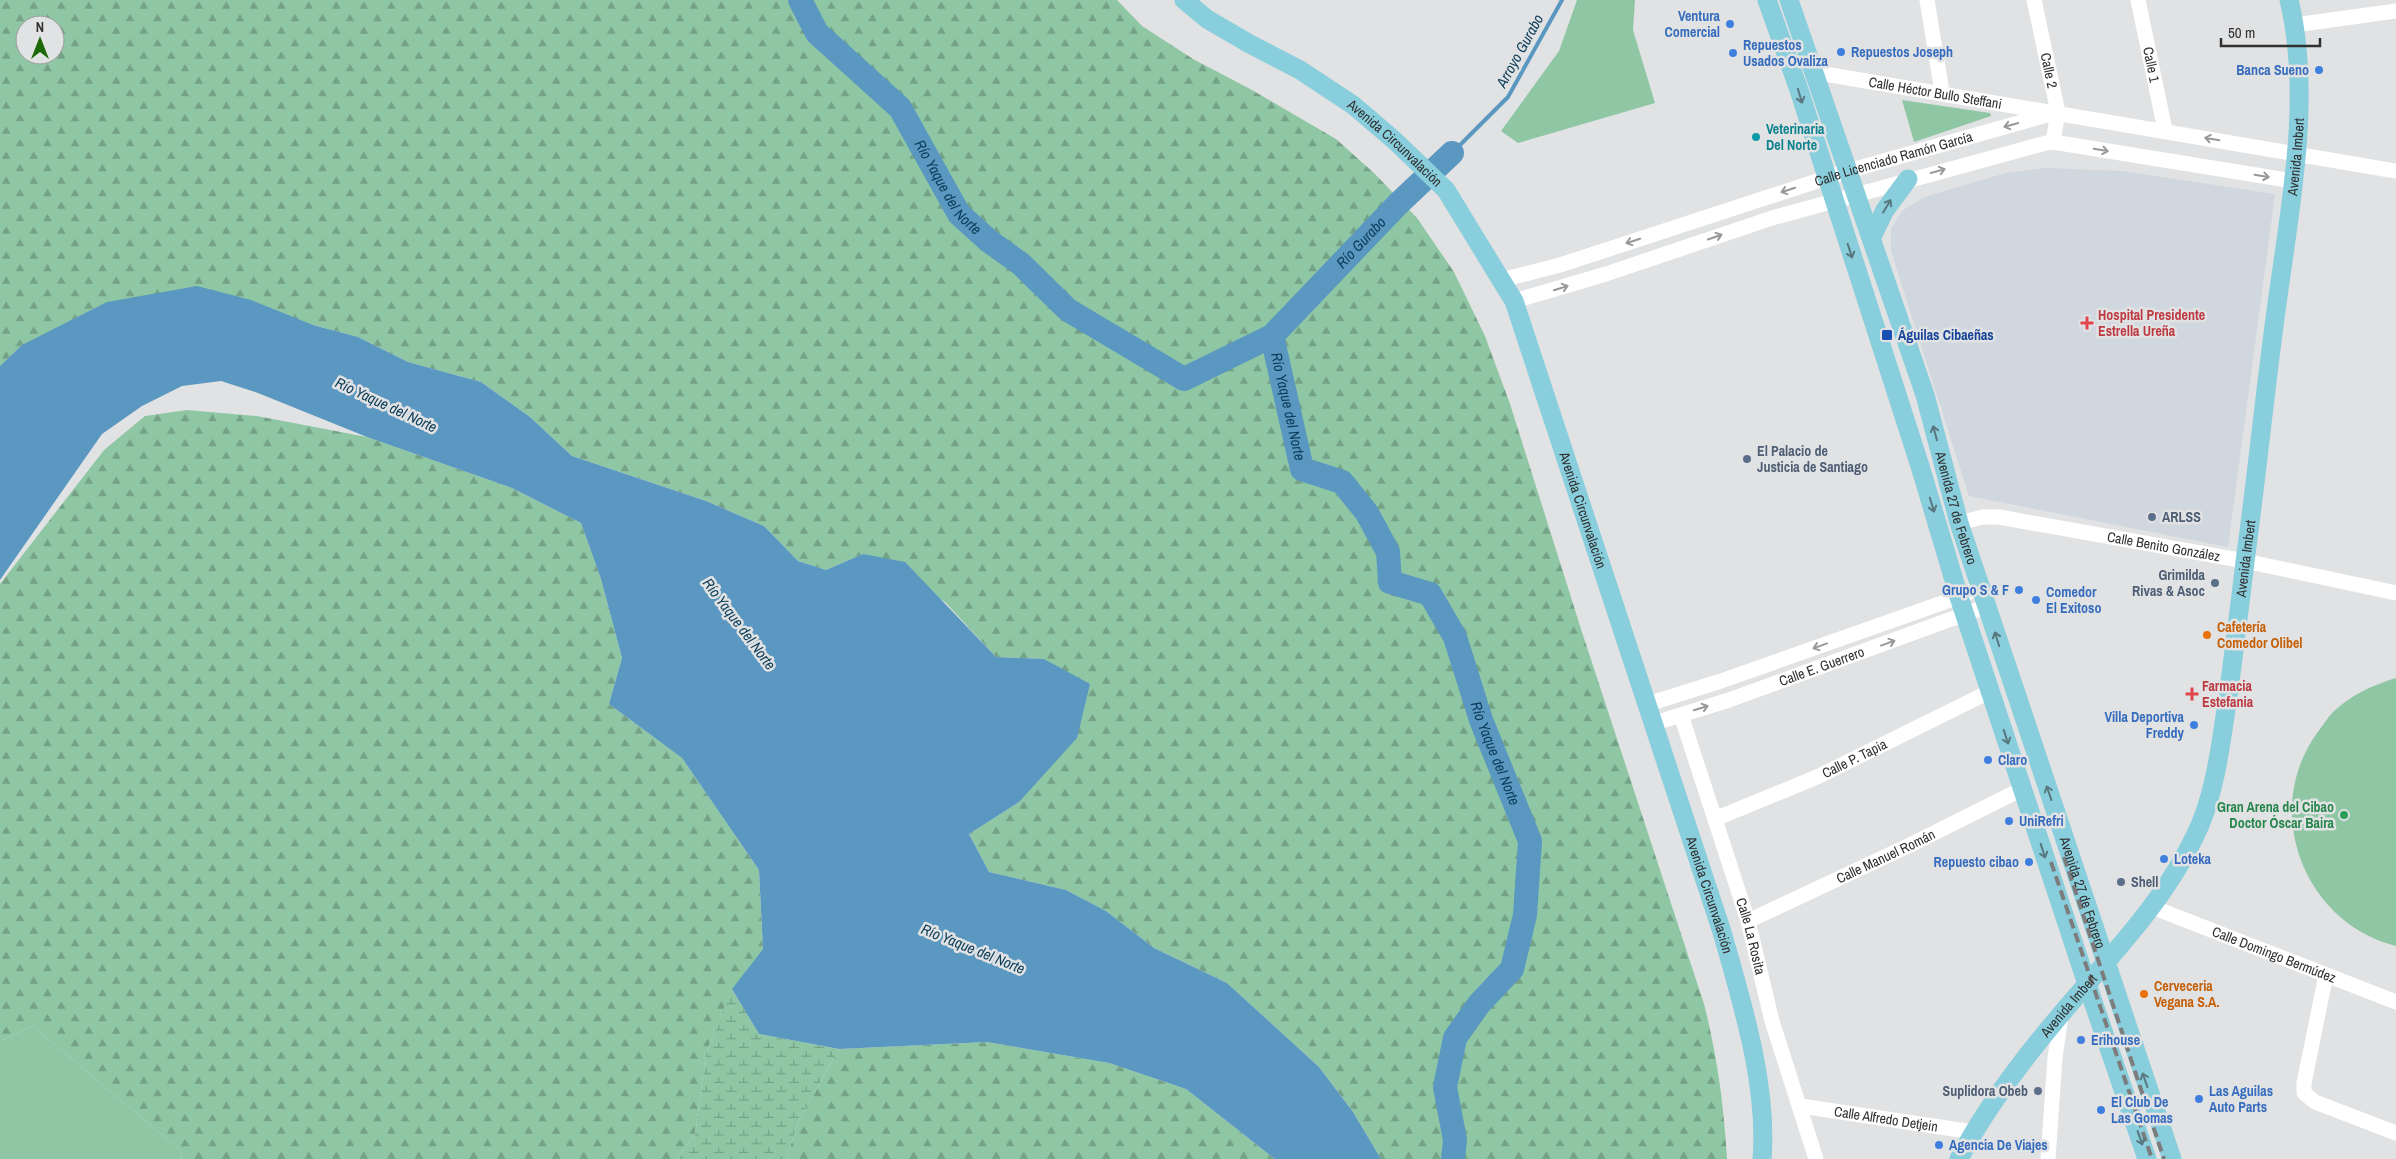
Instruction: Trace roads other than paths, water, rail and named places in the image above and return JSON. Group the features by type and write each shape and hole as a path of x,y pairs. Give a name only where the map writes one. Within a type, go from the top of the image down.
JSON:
{"main road":[{"name":"Avenida Circunvalación","path":"1184,0 1207,19 1300,70 1353,105 1394,140 1446,190 1514,301 1655,723 1722,932 1746,1014 1760,1100 1762,1159"},
{"name":"Avenida 27 de Febrero","path":"1767,0 1799,90 1920,466 1959,598 2086,984 2147,1159"},
{"name":"Avenida 27 de Febrero","path":"1789,0 1925,395 1959,523 2172,1159"},
{"name":"Avenida Imbert","path":"1959,1159 1973,1132 2026,1059 2086,984 2106,963 2152,907 2188,847 2205,808 2222,732 2293,181 2299,89 2295,25 2289,0"},
{"path":"1872,237 1885,210 1908,179"}],"street":[{"path":"1927,0 1942,92"},
{"name":"Calle 2","path":"2034,0 2058,112 2053,142"},
{"name":"Calle 1","path":"2138,0 2165,130"},
{"path":"2295,25 2370,7 2396,10"},
{"name":"Calle Héctor Bullo Steffani","path":"1813,72 2058,112"},
{"name":"Calle Licenciado Ramón García","path":"1502,280 1560,265 1848,171 2058,112 2396,170"},
{"name":"Calle Licenciado Ramón García","path":"1514,301 1606,274 1772,218 1833,200 2053,142 2293,181"},
{"name":"Calle Benito González","path":"1959,523 1983,517 2000,517 2245,561 2396,593"},
{"name":"Calle E. Guerrero","path":"1648,704 1721,681 1959,598 1980,587"},
{"name":"Calle E. Guerrero","path":"1655,723 1729,700 1987,606"},
{"name":"Calle P. Tapia","path":"1715,819 1816,777 1991,691"},
{"name":"Calle La Rosita","path":"1681,715 1748,921 1772,1022 1801,1106 1816,1159"},
{"name":"Calle Manuel Román","path":"1748,921 1910,845 2022,788"},
{"name":"Calle Domingo Bermúdez","path":"2152,907 2396,1002"},
{"path":"2326,975 2304,1083 2307,1097 2315,1102 2396,1133"},
{"path":"2048,1159 2055,1058 2061,1016"},
{"name":"Calle Alfredo Detjein","path":"1801,1106 1973,1132"}],"water":[{"path":"197,286 251,300 313,325 358,337 408,362 481,382 530,417 572,456 706,501 764,526 798,561 826,570 863,554 905,562 996,657 1044,659 1090,684 1077,738 1019,802 969,834 989,872 1066,890 1106,911 1154,948 1227,983 1319,1067 1353,1112 1381,1159 1275,1159 1186,1089 1109,1063 987,1042 839,1049 759,1034 732,989 763,949 759,870 682,758 609,704 622,658 601,579 581,523 512,488 367,437 258,393 221,381 182,386 142,406 102,434 0,580 0,366 22,345 107,302"}],"waterway":[{"name":"Río Yaque del Norte","path":"800,0 817,33 900,108 959,214 989,241 1021,264 1068,310 1184,379 1272,336 1302,469 1342,482 1367,513 1388,552 1390,582 1430,594 1455,637 1481,720 1530,841 1525,915 1512,969 1479,1004 1455,1038 1445,1087 1455,1140 1453,1159"},
{"name":"Arroyo Gurabo","path":"1452,153 1508,97 1562,0"},
{"name":"Río Gurabo","path":"1272,336 1398,204 1452,153"}],"railway":[{"path":"2064,857 2164,1159"},
{"path":"2051,862 2152,1159"}],"place":[{"name":"Ventura Comercial","path":"1730,24"},
{"name":"Repuestos Joseph","path":"1841,52"},
{"name":"Repuestos Usados Ovaliza","path":"1733,53"},
{"name":"Banca Sueno","path":"2319,70"},
{"name":"Veterinaria Del Norte","path":"1756,137"},
{"name":"Hospital Presidente Estrella Ureña","path":"2087,323"},
{"name":"Águilas Cibaeñas","path":"1887,335"},
{"name":"El Palacio de Justicia de Santiago","path":"1747,459"},
{"name":"ARLSS","path":"2152,517"},
{"name":"Grimilda Rivas & Asoc","path":"2215,583"},
{"name":"Grupo S & F","path":"2019,590"},
{"name":"Comedor El Exitoso","path":"2036,600"},
{"name":"Cafetería Comedor Olibel","path":"2207,635"},
{"name":"Farmacia Estefania","path":"2192,694"},
{"name":"Villa Deportiva Freddy","path":"2194,725"},
{"name":"Claro","path":"1988,760"},
{"name":"Gran Arena del Cibao Doctor Óscar Baira","path":"2344,815"},
{"name":"UniRefri","path":"2009,821"},
{"name":"Loteka","path":"2164,859"},
{"name":"Repuesto cibao","path":"2029,862"},
{"name":"Shell","path":"2121,882"},
{"name":"Cerveceria Vegana S.A.","path":"2144,994"},
{"name":"Erihouse","path":"2081,1040"},
{"name":"Suplidora Obeb","path":"2038,1091"},
{"name":"Las Aguilas Auto Parts","path":"2199,1099"},
{"name":"El Club De Las Gomas","path":"2101,1110"},
{"name":"Agencia De Viajes","path":"1939,1145"}]}
